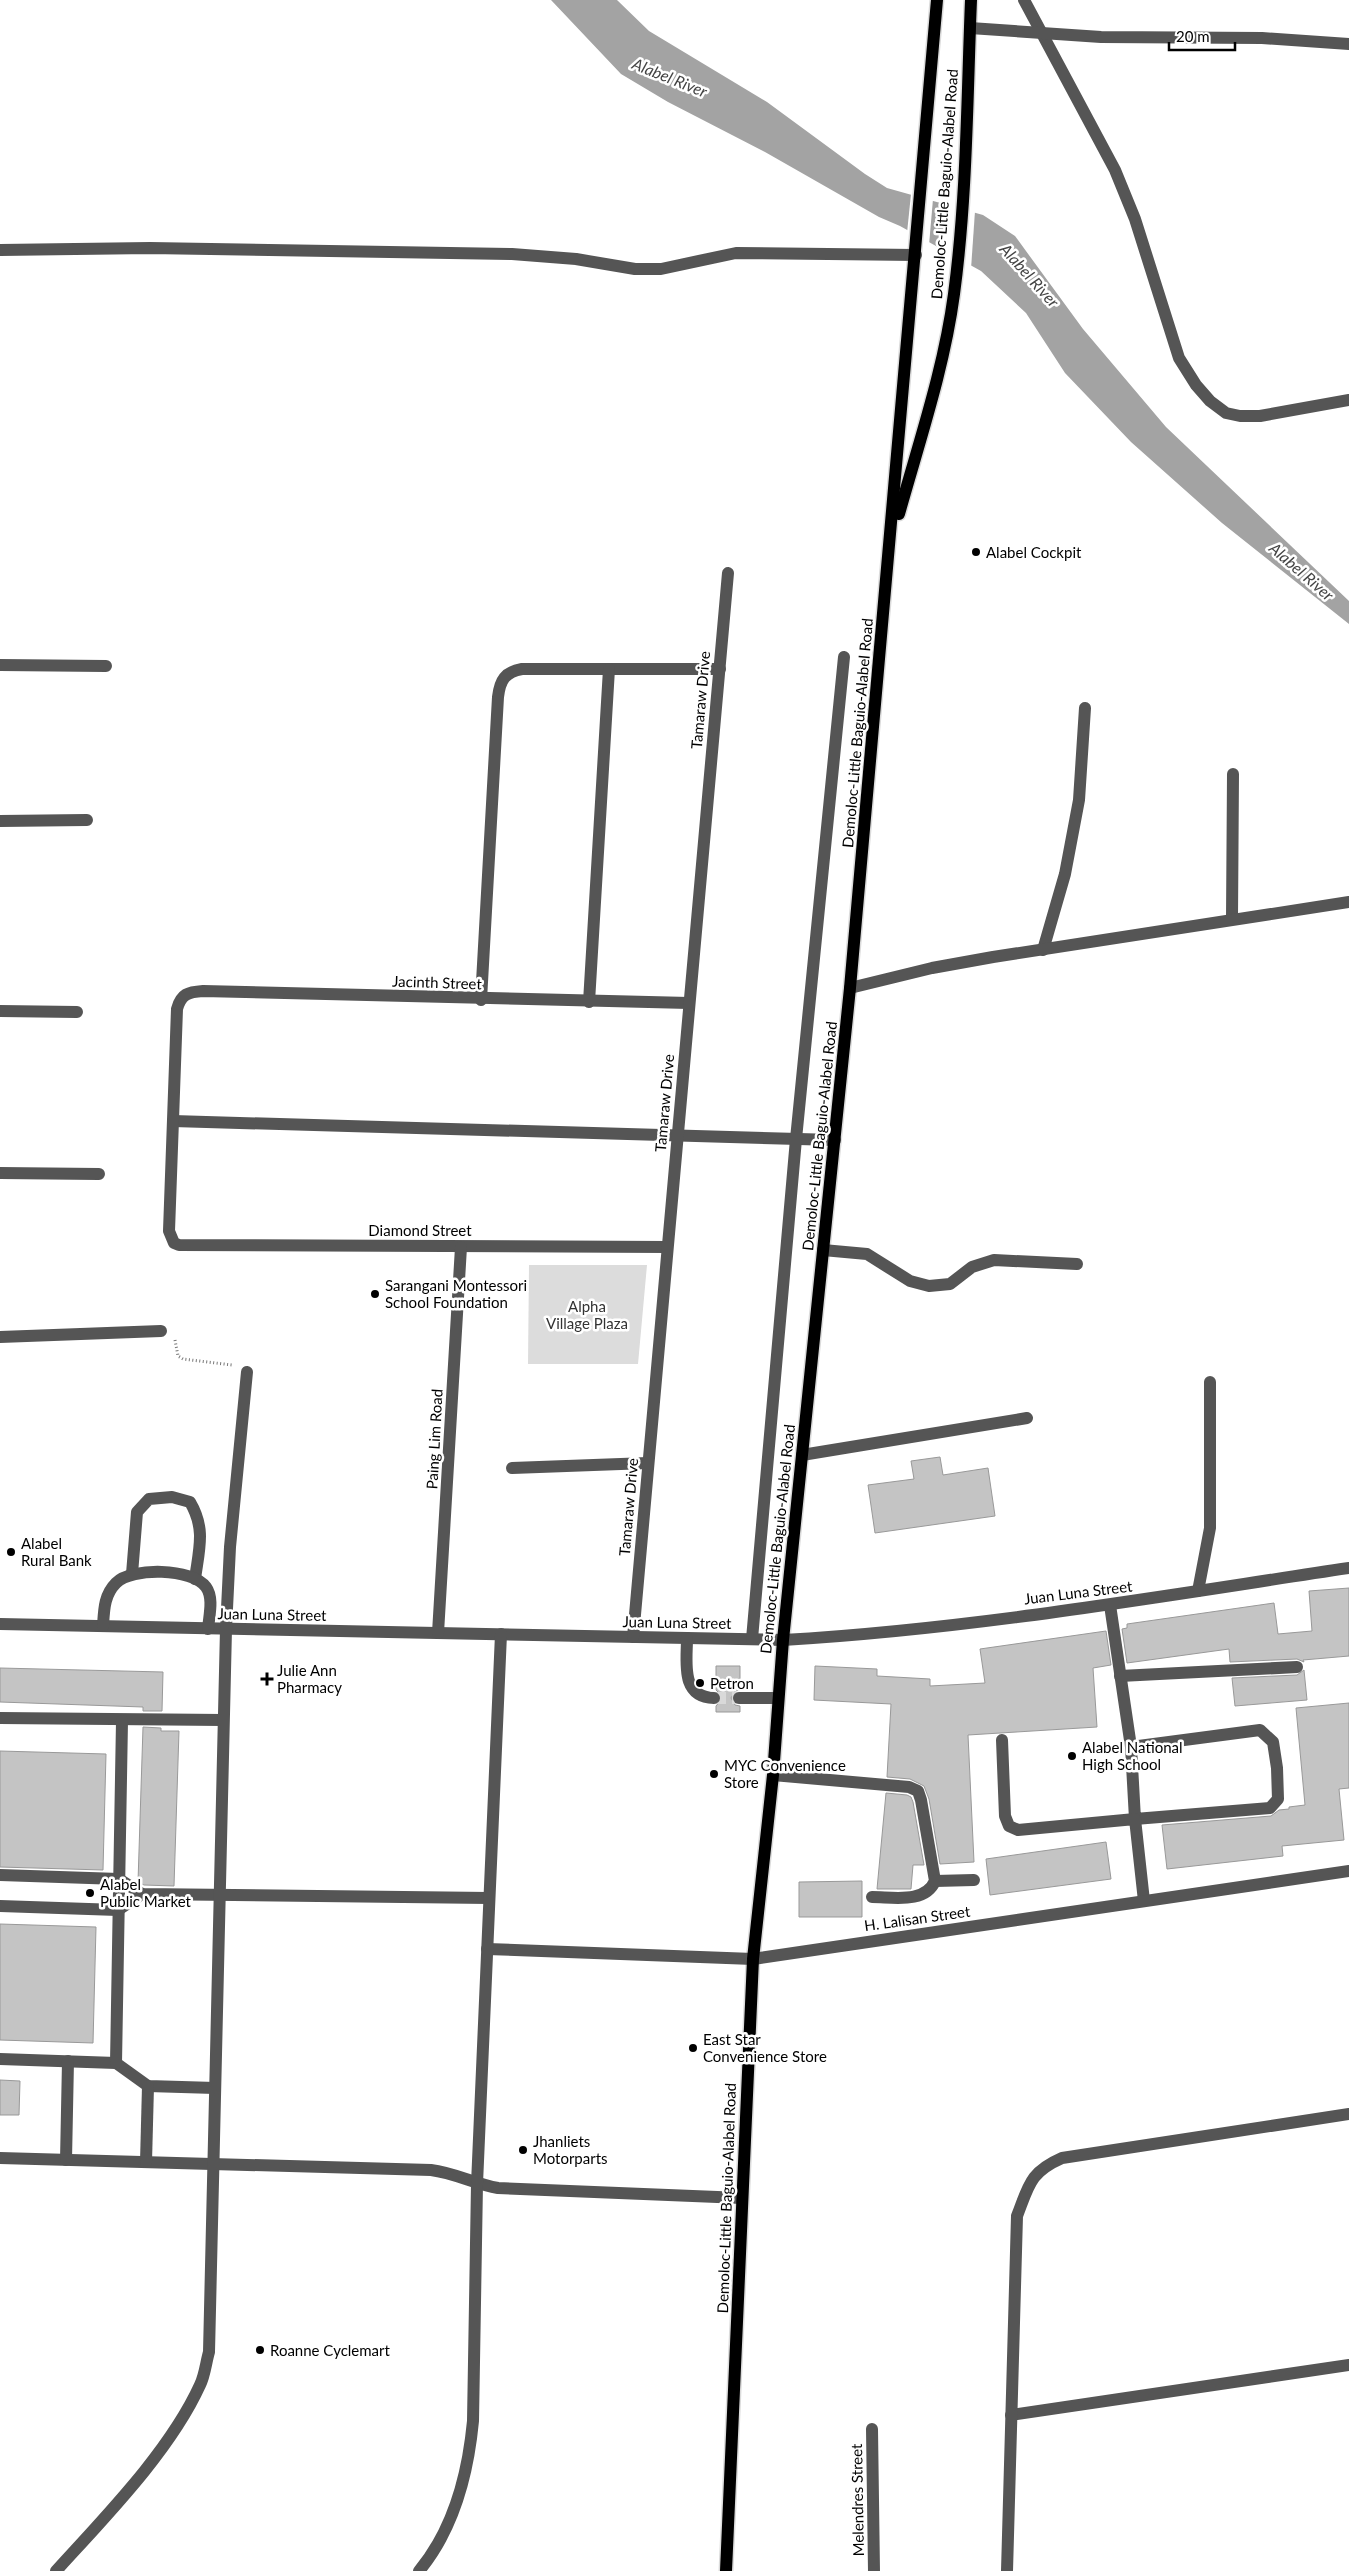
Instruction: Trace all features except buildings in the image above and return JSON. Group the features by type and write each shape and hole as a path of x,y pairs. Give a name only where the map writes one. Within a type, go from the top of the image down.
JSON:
{"main road":[{"name":"Demoloc-Little Baguio-Alabel Road","path":"726,2571 753,1959 773,1775 783,1640 850,988 917,250 937,0"},
{"name":"Demoloc-Little Baguio-Alabel Road","path":"890,543 938,375 948,329 956,275 965,163 971,0"}],"street":[{"path":"1024,0 1115,170 1135,219 1179,358 1196,385 1210,401 1226,413 1240,416 1260,416 1349,400"},
{"path":"970,28 1042,34 1152,38 1262,38 1349,44"},
{"path":"0,250 150,248 512,254 576,259 635,269 661,269 736,252 917,250"},
{"name":"Tamaraw Drive","path":"633,1637 728,573"},
{"path":"752,1639 796,1138 844,657"},
{"path":"0,665 106,666"},
{"path":"481,1000 500,684 505,675 522,669 720,669"},
{"path":"589,1002 609,669"},
{"path":"1043,950 1065,874 1079,800 1085,708"},
{"path":"1232,918 1233,774"},
{"path":"0,821 87,820"},
{"path":"850,988 932,968 1232,918 1349,902"},
{"name":"Jacinth Street","path":"173,1121 177,1009 179,1000 184,994 203,991 481,1000 689,1003"},
{"path":"0,1012 78,1012"},
{"path":"173,1121 835,1140"},
{"name":"Diamond Street","path":"173,1121 169,1231 174,1242 185,1246 667,1247"},
{"path":"0,1173 99,1174"},
{"name":"Paing Lim Road","path":"438,1633 461,1247"},
{"path":"823,1250 867,1254 910,1281 929,1286 950,1284 972,1267 994,1260 1077,1264"},
{"path":"0,1337 161,1331"},
{"path":"56,2571 105,2517 160,2449 186,2412 201,2383 209,2352 212,2321 215,2088 226,1629 230,1547 247,1372"},
{"path":"1198,1591 1210,1528 1210,1382"},
{"path":"802,1455 1028,1418"},
{"path":"512,1468 648,1463"},
{"path":"132,1574 137,1512 149,1499 172,1497 190,1502 199,1516 201,1533 195,1579"},
{"name":"Juan Luna Street","path":"0,1624 783,1640 889,1632 1110,1605 1349,1568"},
{"path":"103,1626 105,1600 116,1583 132,1574 180,1573 195,1579 206,1588 210,1605 208,1629"},
{"path":"210,1605 227,1606"},
{"path":"1110,1605 1131,1747 1135,1819 1144,1901"},
{"path":"419,2571 437,2545 452,2515 470,2454 473,2421 478,2184 501,1634"},
{"path":"688,1638 688,1678 694,1691 704,1698 714,1698"},
{"path":"1120,1676 1297,1667"},
{"path":"739,1698 778,1698"},
{"path":"0,1718 122,1721 223,1720"},
{"path":"116,2062 122,1721"},
{"path":"1002,1740 1005,1816 1010,1826 1018,1830 1270,1808 1278,1799 1277,1768 1273,1742 1260,1730 1131,1747"},
{"path":"773,1775 918,1790 935,1881 931,1891 922,1896 872,1897"},
{"name":"H. Lalisan Street","path":"487,1950 753,1959 1349,1871"},
{"path":"0,1876 119,1879 142,1894 489,1898"},
{"path":"935,1881 974,1880"},
{"path":"0,1906 118,1910 142,1894"},
{"path":"0,2059 116,2062 148,2086 215,2088"},
{"path":"66,2160 68,2061"},
{"path":"146,2162 148,2086"},
{"path":"1007,2571 1017,2216 1029,2185 1038,2172 1062,2158 1349,2114"},
{"path":"0,2158 431,2170 454,2173 478,2184 512,2189 742,2198"},
{"path":"1011,2415 1349,2365"},
{"name":"Melendres Street","path":"872,2429 874,2571"}],"path":[{"path":"161,1331 172,1335 178,1356 183,1359 226,1364 247,1372"}],"green space":[{"name":"Alpha Village Plaza","path":"529,1265 647,1265 638,1364 528,1364"}],"water":[{"name":"Alabel River","path":"551,0 617,0 649,31 767,102 887,188 983,215 1015,236 1083,329 1166,427 1349,601 1349,624 1222,523 1131,442 1065,373 1026,313 981,271 900,226 879,217 765,152 668,102 621,74"}],"pier":[{"path":"911,194 933,199 929,245 907,233"},
{"path":"946,202 975,211 971,269 942,253"}],"tunnel":[{"path":"714,1698 739,1698"}],"place":[{"name":"Alabel Cockpit","path":"976,552"},
{"name":"Sarangani Montessori School Foundation","path":"375,1294"},
{"name":"Alabel Rural Bank","path":"11,1552"},
{"name":"Julie Ann Pharmacy","path":"267,1679"},
{"name":"Petron","path":"700,1683"},
{"name":"Alabel National High School","path":"1072,1756"},
{"name":"MYC Convenience Store","path":"714,1774"},
{"name":"Alabel Public Market","path":"90,1893"},
{"name":"East Star Convenience Store","path":"693,2048"},
{"name":"Jhanliets Motorparts","path":"523,2150"},
{"name":"Roanne Cyclemart","path":"260,2350"}]}
